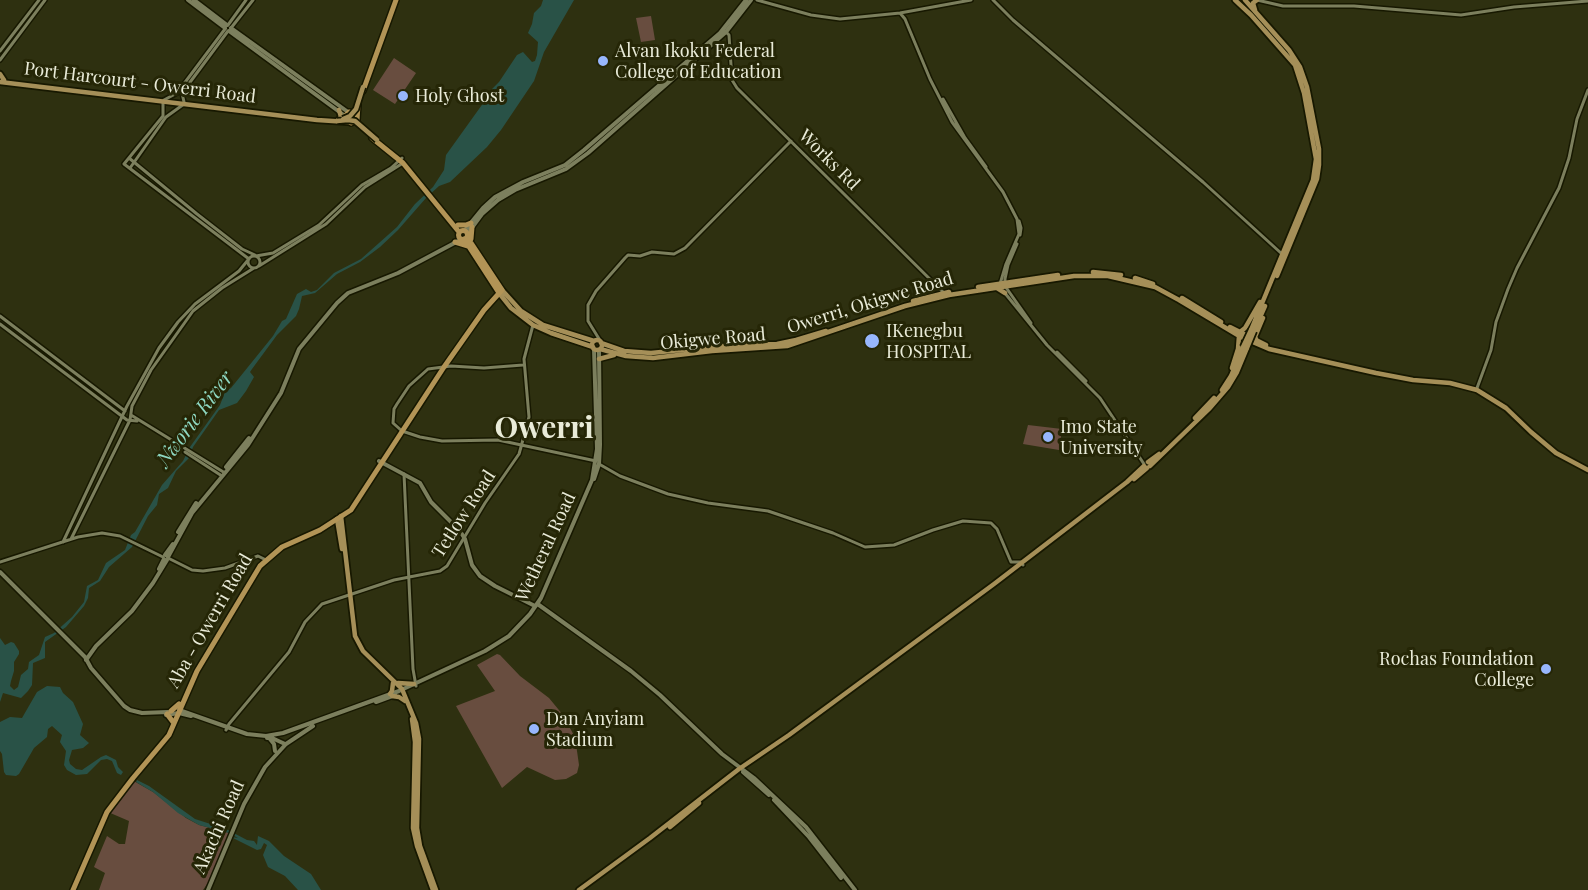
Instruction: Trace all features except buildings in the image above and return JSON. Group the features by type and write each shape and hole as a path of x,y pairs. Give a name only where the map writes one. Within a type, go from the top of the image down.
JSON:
{"highway":[{"path":"349,115 394,0"},
{"path":"349,115 359,101 394,0"},
{"path":"349,115 403,161 470,245 498,292"},
{"path":"349,115 403,161"},
{"path":"456,226 472,225 470,245"},
{"path":"462,236 470,245"},
{"name":"Aba - Owerri Road","path":"71,890 107,812 170,735 176,712 199,663 249,580 265,559 280,545 339,518 358,497 476,314 498,292"},
{"path":"176,712 187,714"},
{"path":"176,712 187,714"}],"main road":[{"path":"188,0 349,115"},
{"path":"194,0 228,28"},
{"path":"725,31 746,0"},
{"path":"86,659 136,606 192,513 248,445 281,393 299,349 344,297 350,292 398,273 462,236 492,204 503,196 563,171 574,164 725,31 751,0"},
{"path":"1235,0 1283,46"},
{"path":"584,890 740,768 790,737 995,585 1126,482 1186,428 1231,379 1294,230 1315,174 1316,159 1315,138 1298,72 1283,46 1245,0"},
{"path":"1257,0 1253,5 1257,15"},
{"path":"335,120 346,118 353,113 367,71"},
{"path":"0,74 1,81"},
{"name":"Port Harcourt - Owerri Road","path":"1,81 312,119"},
{"path":"312,119 349,115"},
{"path":"335,120 349,115"},
{"path":"335,120 349,115"},
{"path":"312,119 356,122 389,147"},
{"path":"1278,271 1294,230"},
{"name":"Okigwe Road","path":"597,345 619,355 653,358 795,344 945,294 1001,283 1074,276 1108,276 1155,287 1259,344 1279,352 1348,365"},
{"path":"1001,283 1007,294"},
{"path":"1007,294 1012,283"},
{"path":"498,292 518,314 535,323 597,345 624,351 643,353 719,346 760,347"},
{"path":"1231,379 1240,334 1267,297"},
{"path":"1231,379 1240,372 1250,347 1259,344 1256,337 1267,306 1267,297"},
{"name":"Wetheral Road","path":"402,691 497,646 518,631 537,607 592,486 598,462 599,359 597,345"},
{"name":"Wetheral Road","path":"597,345 598,462"},
{"path":"599,359 619,355"},
{"path":"1348,365 1413,378 1460,383 1477,388 1494,396 1560,453 1588,469"},
{"path":"1348,365 1413,380 1450,383 1477,390 1506,408 1556,453 1588,469"},
{"path":"380,462 420,483 430,502 460,531 465,539 472,565 480,576 537,607 616,662 663,700 721,755 748,774 800,821 829,860"},
{"path":"339,518 358,643 402,691 411,716 414,732 413,828 417,846 434,890"},
{"path":"0,574 86,659 90,669 127,710 144,715 176,712"},
{"path":"394,682 414,685 406,700"},
{"path":"391,695 394,682"},
{"path":"255,736 272,735 309,725 402,691"},
{"path":"284,743 314,726 391,695 406,700"},
{"path":"187,714 226,729 272,738 284,743"},
{"name":"Akachi Road","path":"234,828 245,795 262,767 275,751 309,725"},
{"path":"272,735 284,743"},
{"path":"266,738 272,741 275,751"},
{"name":"Akachi Road","path":"207,890 259,775 284,743"},
{"path":"747,764 748,774"},
{"path":"740,768 791,816 854,890"},
{"path":"579,890 663,830"}],"street":[{"path":"0,51 39,0"},
{"path":"0,60 45,0"},
{"path":"130,168 166,117 184,103 182,93 228,28 246,0 252,2 228,28 176,93 163,101 163,116 124,164 249,259"},
{"path":"756,0 833,19 900,13 971,0"},
{"path":"993,0 1013,20 1218,195 1283,254"},
{"path":"1257,0 1283,6 1354,6 1461,15 1514,7 1588,1"},
{"path":"900,13 905,17 931,77 954,121 1014,208 1021,228 1001,283 1047,345 1097,394 1146,465"},
{"name":"Works Rd","path":"725,31 729,35 731,75 734,84 945,294"},
{"path":"1477,388 1493,345 1496,322 1508,289 1559,188 1569,159 1577,119 1588,90"},
{"path":"597,345 587,316 589,301 625,258 628,255 640,256 652,252 673,255 685,248 791,141"},
{"path":"129,158 182,203 242,249 256,256 261,261 259,266"},
{"path":"63,542 152,359 178,322 195,304 239,272 249,259 273,253 319,225 358,189 403,161"},
{"path":"71,539 130,420 132,406 151,370 184,322 204,302 326,224 372,181"},
{"path":"249,259 249,265 254,268"},
{"path":"0,316 125,411 188,452"},
{"name":"Tetlow Road","path":"226,729 289,652 315,609 327,601 349,593 444,569 519,454 529,417 524,364 529,337 535,323"},
{"path":"0,324 123,417 136,420 223,474"},
{"path":"448,358 454,366"},
{"path":"524,364 484,368 454,366 425,371 409,386 397,404 393,423 401,431 442,441 498,440 598,462 620,476 668,494 708,503 768,511 833,533 864,547 894,545 963,521 991,523 997,529 1011,561 1022,563"},
{"path":"404,474 414,685"},
{"path":"0,562 71,539 102,534 126,539 192,570 203,572 225,568 258,556 265,559"}],"shaded area":[{"path":"651,16 655,40 641,42 636,18"},
{"path":"394,58 416,73 395,104 373,90"},
{"path":"1028,425 1062,429 1059,450 1023,444"},
{"path":"497,654 520,676 549,698 563,715 578,743 576,744 579,765 577,773 566,779 555,780 527,767 502,788 456,706 495,691 477,665"},
{"path":"132,780 153,792 186,818 199,825 229,833 210,880 203,890 99,890 105,873 94,867 107,836 119,844 125,844 129,821 108,812"}],"water":[{"path":"543,0 574,0 544,52 534,81 501,130 487,147 450,182 439,186 426,198 380,247 360,262 337,274 315,293 302,296 296,316 277,335 250,372 254,377 246,391 237,403 219,410 193,447 189,458 176,471 168,488 159,494 157,505 148,516 132,547 109,567 100,581 89,588 84,606 66,627 45,642 45,658 33,663 32,685 28,691 21,698 3,693 0,702 0,638 5,645 14,643 19,651 14,662 10,686 14,690 18,687 21,675 28,669 29,662 39,655 45,637 54,633 72,617 84,602 87,586 98,580 106,563 125,550 131,535 135,532 162,485 183,461 190,447 220,405 225,392 231,388 273,336 282,321 286,319 297,294 306,289 311,292 317,290 334,273 361,259 397,227 415,204 433,187 444,170 446,155 484,102 491,96 492,89 517,55 523,52 532,62 535,61 538,42 528,33 534,13"},
{"path":"47,686 60,687 73,702 83,724 80,735 89,743 83,748 72,750 70,764 82,770 106,755 116,760 123,772 121,775 117,773 112,761 107,759 101,760 87,774 76,775 67,770 64,765 66,751 60,742 62,735 52,726 48,729 47,737 34,748 19,774 6,775 0,751 0,722 10,717 22,718 37,692"},
{"path":"137,780 195,819 226,829 247,840 254,841 257,845 258,836 269,841 284,856 311,874 321,890 298,890 285,876 268,867 263,855 267,845 264,843 261,849 257,850 231,837 238,838 229,833 199,825 178,813 153,792 136,782"}],"place":[{"name":"Alvan Ikoku Federal College of Education","path":"603,61"},
{"name":"Holy Ghost","path":"403,96"},
{"name":"IKenegbu HOSPITAL","path":"872,341"},
{"name":"Imo State University","path":"1048,437"},
{"name":"Rochas Foundation College","path":"1546,669"},
{"name":"Dan Anyiam Stadium","path":"534,729"}],"district":[{"name":"Owerri","path":"544,429"}],"water label":[{"name":"Nworie River","path":"195,419"}]}
